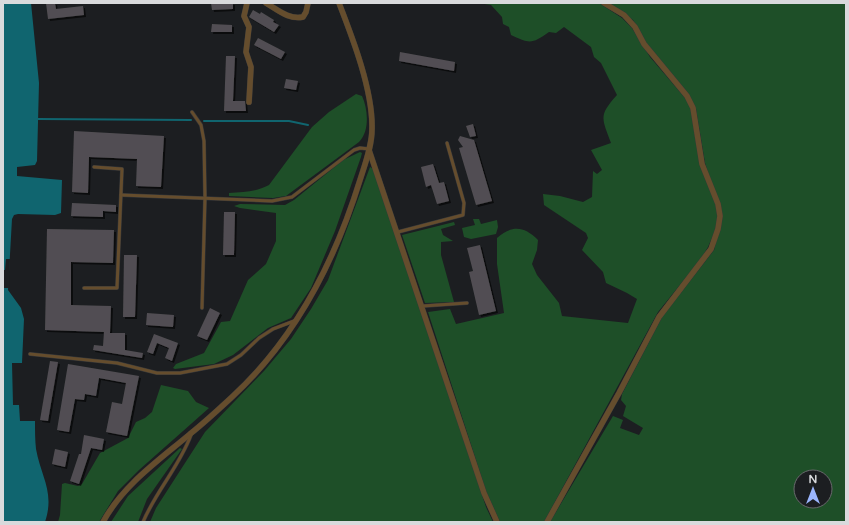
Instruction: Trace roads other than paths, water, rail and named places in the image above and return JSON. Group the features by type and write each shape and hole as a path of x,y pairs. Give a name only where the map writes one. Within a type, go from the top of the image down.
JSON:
{"street":[{"path":"247,3 244,16 249,28 246,52 251,67 249,102"},
{"path":"266,3 280,12 297,18 303,17 308,3"},
{"path":"103,522 120,496 149,468 234,395 272,352 298,319 312,297 335,247 355,194 369,149 372,131 372,117 362,68 339,3"},
{"path":"547,522 620,393 659,317 711,249 718,229 720,216 718,204 702,164 693,108 687,96 644,44 635,27 624,15 604,3"},
{"path":"369,149 423,306 484,493 497,522"}],"lane":[{"path":"192,112 201,125 204,141 205,198 202,308"},
{"path":"398,232 463,215 464,203 447,143"},
{"path":"121,195 272,201 285,199 292,196 354,150 360,148 369,149"},
{"path":"84,288 117,288 122,169 94,167"},
{"path":"423,306 467,303"},
{"path":"30,354 117,363 157,373 180,373 227,364 241,355 259,338 274,329 298,319"},
{"path":"143,522 157,494 184,453 191,433"}],"water":[{"path":"3,3 31,3 39,83 37,161 35,165 17,167 17,176 62,180 61,213 55,215 18,214 14,215 12,219 8,290 21,308 24,319 22,363 12,363 13,405 19,405 20,421 35,421 36,449 49,502 45,522 3,522"}],"waterway":[{"path":"38,119 191,120"},
{"path":"204,121 289,121 308,125"}]}
